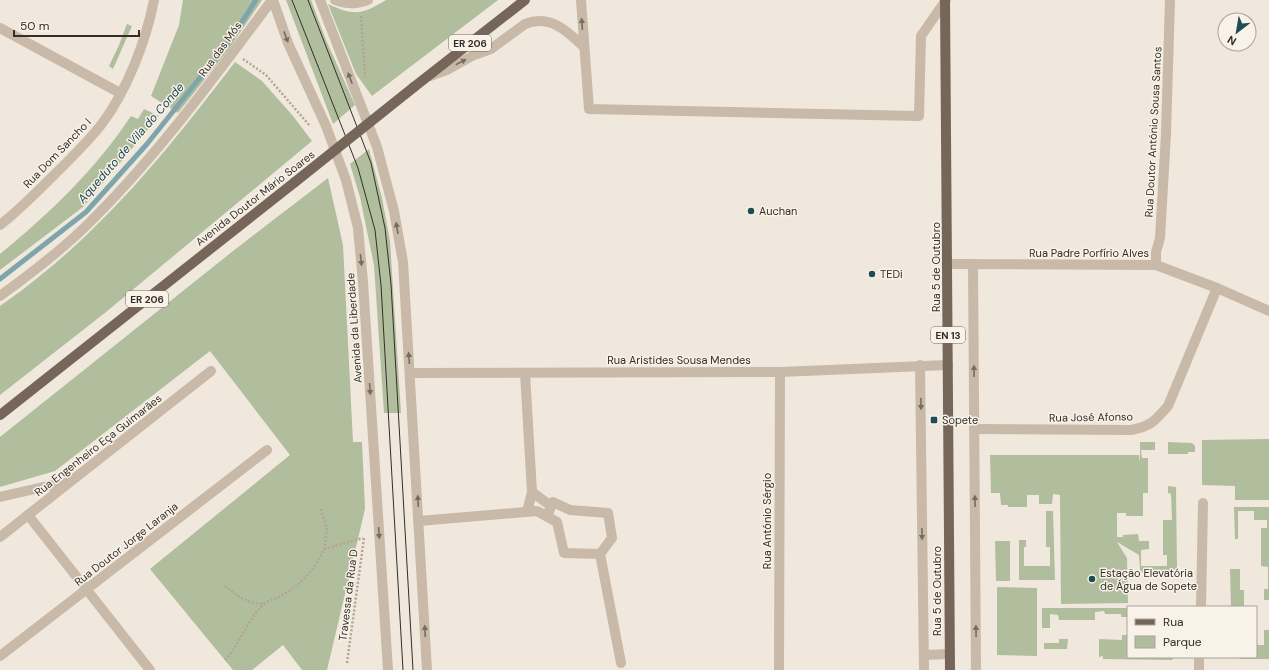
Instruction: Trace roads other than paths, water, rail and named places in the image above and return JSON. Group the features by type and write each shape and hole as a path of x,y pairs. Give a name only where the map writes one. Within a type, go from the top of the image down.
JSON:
{"main road":[{"name":"Avenida Doutor Mário Soares","path":"0,415 525,0"},
{"name":"Rua 5 de Outubro","path":"946,0 950,670"}],"street":[{"name":"Rua Dom Sancho I","path":"0,225 76,153 102,124 120,93 136,59 149,24 154,0"},
{"name":"Rua das Mós","path":"0,296 34,271 85,227 146,161 194,105 272,0"},
{"name":"Avenida da Liberdade","path":"272,0 288,43 326,126 346,180 358,228 364,295 388,670"},
{"path":"320,0 377,146 388,182 403,262 411,373 427,670"},
{"path":"335,0 348,4 360,4 368,0"},
{"path":"581,0 589,109 919,116 921,36 946,0"},
{"name":"Rua Doutor António Sousa Santos","path":"1156,265 1156,252 1160,238 1166,134 1170,0"},
{"path":"426,78 447,70 474,55 491,49 515,30 531,22 547,22 562,27 584,48"},
{"path":"0,28 120,93"},
{"name":"Rua Padre Porfírio Alves","path":"948,264 1156,265 1217,288 1269,311"},
{"path":"973,265 976,670"},
{"name":"Rua José Afonso","path":"974,429 1131,430 1144,428 1157,419 1168,406 1217,288"},
{"name":"Rua 5 de Outubro","path":"920,365 924,670"},
{"name":"Rua Aristides Sousa Mendes","path":"411,373 780,372 948,365"},
{"name":"Rua Engenheiro Eça Guimarães","path":"0,537 211,371"},
{"name":"Rua António Sérgio","path":"779,670 780,372"},
{"path":"525,373 532,492 527,512"},
{"name":"Rua Doutor Jorge Laranja","path":"0,656 267,450"},
{"path":"0,498 73,480"},
{"path":"532,492 551,506"},
{"path":"547,516 553,502 570,510 608,513 612,538 600,554 621,663"},
{"path":"1201,606 1203,503"},
{"path":"419,521 537,511 557,522 564,553 600,554"},
{"path":"28,514 150,670"},
{"path":"924,655 949,654"},
{"path":"1199,658 1199,670"}],"waterway":[{"name":"Aqueduto de Vila do Conde","path":"0,279 86,212 147,144 231,39 256,0"}],"tram line":[{"path":"292,0 358,168 375,230 381,285 403,670"},
{"path":"308,0 371,163 385,228 391,284 413,670"}],"place":[{"name":"Auchan","path":"751,211"},
{"name":"TEDi","path":"872,274"},
{"name":"Sopete","path":"934,420"},
{"name":"Estação Elevatória de Água de Sopete","path":"1092,579"}]}
